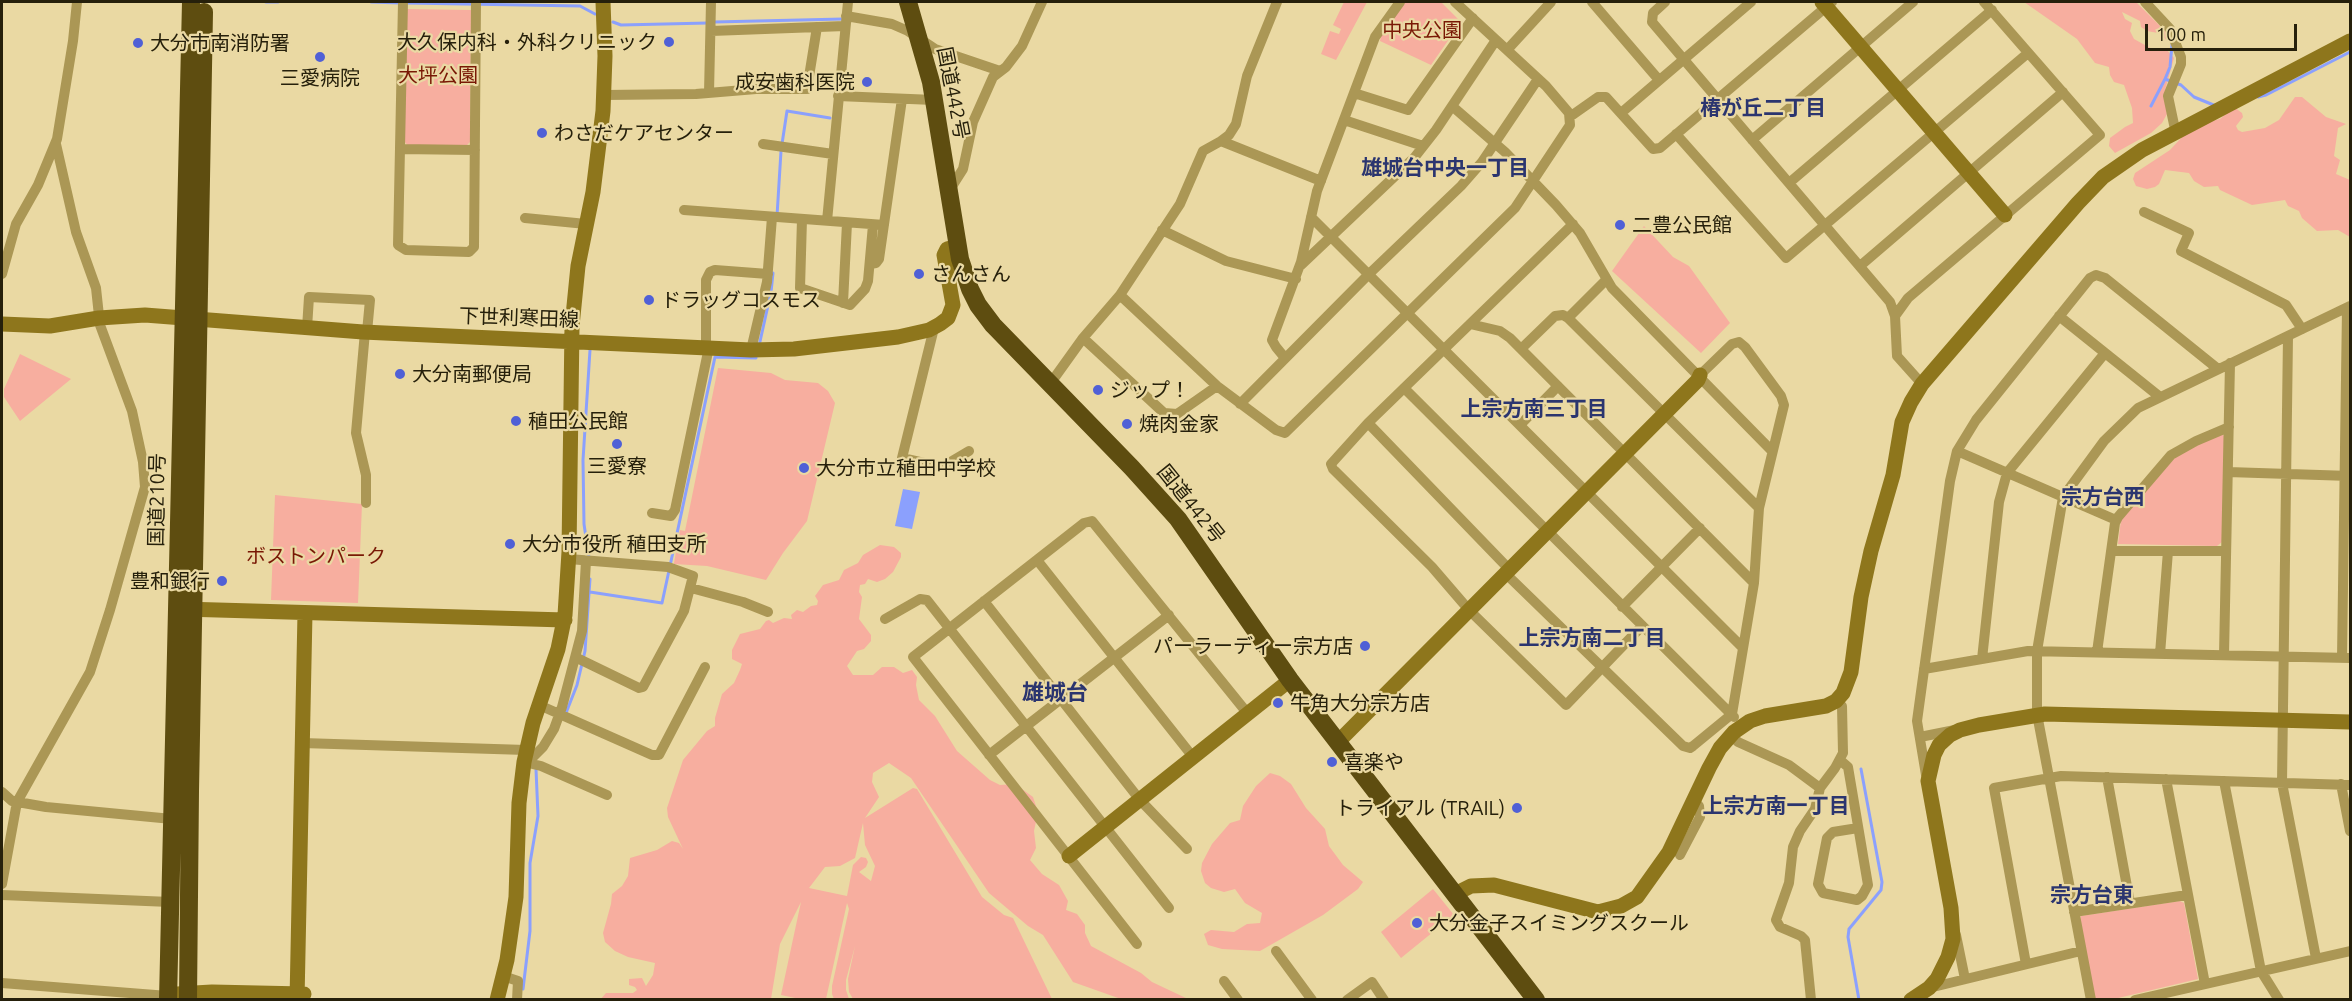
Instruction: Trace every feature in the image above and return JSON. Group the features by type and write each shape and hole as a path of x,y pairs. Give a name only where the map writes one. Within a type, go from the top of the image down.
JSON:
{"highway":[{"name":"国道210号","path":"191,2 191,318"},
{"name":"国道210号","path":"178,997 191,318 204,2"},
{"name":"国道442号","path":"908,2 920,39 934,100 958,246 966,279 978,305 988,319 1178,519 1290,680 1536,999"},
{"name":"国道210号","path":"178,997 170,902 172,819 185,609"}],"street":[{"path":"2,274 16,224 56,144 77,2"},
{"path":"496,999 503,976 517,891 519,803 531,761 539,705 565,620 569,560 571,340 578,266 600,143 605,57 603,2"},
{"path":"709,93 711,2"},
{"path":"827,221 848,2"},
{"path":"948,193 963,170 971,129 993,77 1006,67 1026,41 1041,2"},
{"path":"1050,384 1083,338 1120,295 1183,198 1201,153 1232,131 1236,124 1247,76 1277,2"},
{"path":"1285,358 1272,340 1300,267 1321,181 1375,37 1400,2"},
{"path":"1120,295 1217,386 1276,430 1285,433 1515,208 1570,125 1571,116 1538,79 1455,2"},
{"path":"1507,50 1551,2"},
{"path":"1592,2 1659,80"},
{"path":"1662,2 1653,13 1652,22 1890,302 1895,316 1897,356 1922,384"},
{"path":"1621,113 1751,2"},
{"path":"1752,140 1913,2"},
{"path":"1895,316 1908,298 2100,135 1984,2"},
{"path":"2145,2 2170,29 2181,57 2181,64 2168,96 2176,134"},
{"path":"1571,116 1598,97 1606,97 1653,149 1660,148 1827,3 1861,47 2005,215"},
{"path":"403,6 398,241 400,248 406,250 469,252 474,247 476,7"},
{"path":"1789,183 1992,10"},
{"path":"1354,93 1408,110 1473,18"},
{"path":"711,31 817,27 846,21 884,21 902,28 935,49 951,56 1000,71"},
{"path":"604,95 807,88 817,27"},
{"path":"1300,267 1414,158 1496,40"},
{"path":"1455,894 1468,886 1490,885 1588,911 1603,912 1622,906 1637,897 1653,878 1675,843 1714,757 1737,730 1765,716 1820,708 1836,701 1846,687 1851,672 1865,578 1893,475 1902,422 1922,384 2096,184 2122,162 2350,41"},
{"path":"1676,134 1786,258 2028,52"},
{"path":"1240,404 1369,274 1461,186 1495,143 1538,79"},
{"path":"1860,266 2063,92"},
{"path":"838,96 934,100"},
{"path":"802,219 800,288 851,305 866,287 902,99"},
{"path":"1452,106 1495,143 1573,224 1586,241 1606,280 1772,451"},
{"path":"1344,120 1423,146"},
{"path":"1221,141 1321,181"},
{"path":"2,884 17,801 90,672 108,619 145,491 143,462 132,411 99,318 97,293 76,232 56,144"},
{"path":"763,144 833,154"},
{"path":"400,150 475,150"},
{"path":"684,210 879,225"},
{"path":"2144,212 2189,233 2181,250 2286,305 2302,329"},
{"path":"751,350 768,274 772,217"},
{"path":"1311,217 1743,648"},
{"path":"525,218 586,224"},
{"path":"843,303 847,223"},
{"path":"1573,224 1368,423 1332,461 1333,469 1432,567 1469,610 1566,705 1642,626"},
{"path":"1162,230 1226,261 1296,279"},
{"path":"958,246 947,249 944,255 953,305 948,318 934,328 902,459 942,467 969,451"},
{"path":"652,513 671,516 675,510 708,347 706,280 710,272 715,270 768,274"},
{"path":"1965,979 1917,722 1950,481 1958,451 1976,420 2090,278 2100,276 2218,369"},
{"path":"1568,318 1606,280"},
{"path":"307,328 309,297 370,300 356,433 366,475 366,503"},
{"path":"1924,669 2023,651 2037,651 2097,652 2346,658 2349,307 2138,408 2087,461 2062,497 2037,651 2037,714 2091,999"},
{"name":"下世利寒田線","path":"2,324 50,326 99,318 139,315 366,332 751,350 794,349 857,342 898,337 934,328"},
{"path":"1521,349 1555,316 1563,315 1568,318 1758,508"},
{"path":"2059,316 2160,397"},
{"path":"1470,324 1505,333 1754,583"},
{"path":"2288,336 2282,783 2316,958"},
{"path":"1083,338 1164,413 1176,414 1217,386"},
{"path":"1338,742 1469,610 1507,571 1586,491 1625,453 1663,413 1698,380 1700,375 1732,344 1739,342 1745,347 1781,396 1784,405 1758,508 1754,583 1731,714 1693,746 1686,748 1602,668 1507,571 1368,423"},
{"path":"1982,659 1999,502 2007,473 2105,353"},
{"path":"2224,655 2230,363"},
{"path":"1520,425 1558,386"},
{"path":"1404,388 1731,714 1737,730 1738,742 1789,765 1820,788"},
{"path":"2097,652 2116,520 2171,455 2229,427"},
{"path":"1958,451 2116,520"},
{"path":"2228,472 2348,476"},
{"path":"1137,944 913,657 1084,523 1094,522 1248,714"},
{"path":"1622,607 1700,528"},
{"path":"2111,551 2226,551"},
{"path":"2160,654 2168,551"},
{"path":"569,560 670,567 692,574 691,588 684,611 641,688 577,658"},
{"path":"1037,560 1193,757"},
{"path":"531,761 563,716 583,621 586,561"},
{"path":"691,588 768,612"},
{"path":"885,619 924,598 1169,908"},
{"path":"984,602 1140,800 1187,849"},
{"path":"185,609 565,620"},
{"path":"2,983 178,997 300,997 309,613"},
{"path":"989,755 1168,615"},
{"path":"539,705 652,754 659,754 705,667"},
{"path":"1068,856 1290,680"},
{"path":"1811,999 1805,940 1782,928 1776,920 1789,883 1793,847 1800,831 1815,809 1820,788 1840,760 1844,746 1842,706 1836,701"},
{"path":"1920,736 2037,714 2350,722"},
{"path":"1930,796 1929,770 1939,745 1960,730 1979,725"},
{"path":"306,743 531,761 607,795"},
{"path":"1840,760 1848,767 1868,887 1857,900 1823,893 1818,884 1827,838 1833,832 1858,828"},
{"path":"2026,964 1994,788 2049,777 2346,784 2350,831"},
{"path":"2107,777 2130,903"},
{"path":"2166,779 2205,984"},
{"path":"2224,781 2261,971 2279,999"},
{"path":"2,792 9,799 72,810 172,819"},
{"path":"1680,855 1700,817 1699,806 1694,801"},
{"path":"2,895 170,902"},
{"path":"2074,912 2187,895"},
{"path":"1929,988 1943,969 1950,952 1953,933 1951,908"},
{"path":"1276,951 1312,999"},
{"path":"1911,999 1929,988 2082,951"},
{"path":"2135,999 2350,951"},
{"path":"503,976 518,981 517,999"},
{"path":"1224,981 1238,999"},
{"path":"1347,999 1372,982 1384,999"}],"green space":[{"path":"1344,2 1367,2 1336,60 1321,54 1330,31 1339,34 1341,29 1333,25"},
{"name":"中央公園","path":"1405,2 1441,2 1461,22 1431,65 1380,41 1382,32"},
{"path":"2024,2 2136,2 2169,35 2172,41 2169,42 2158,33 2147,31 2141,27 2140,21 2122,12 2125,19 2132,23 2130,31 2134,39 2154,50 2167,50 2174,58 2164,94 2167,114 2162,123 2151,133 2115,153 2109,146 2110,138 2133,123 2132,108 2124,85 2114,82 2109,67 2095,63 2077,39"},
{"name":"大坪公園","path":"407,9 471,10 470,142 464,148 409,147 404,141"},
{"path":"2295,97 2302,97 2326,117 2346,124 2338,128 2334,156 2340,160 2336,174 2350,180 2350,237 2338,230 2317,231 2302,218 2299,211 2288,206 2285,200 2252,205 2220,190 2218,186 2204,187 2194,181 2189,173 2165,170 2159,184 2155,187 2147,189 2136,186 2133,179 2135,173 2170,150 2183,136 2208,122 2220,119 2234,107 2242,113 2243,117 2236,126 2242,132 2265,128 2279,120"},
{"path":"1644,226 1673,257 1689,266 1730,323 1701,353 1612,271"},
{"path":"20,354 71,379 20,421 4,397 4,389"},
{"path":"718,368 771,373 785,380 818,383 828,391 835,403 807,521 766,580 707,566 674,564 680,530 685,531"},
{"path":"2221,433 2225,437 2222,542 2217,546 2118,544 2121,520 2175,457"},
{"name":"ボストンパーク","path":"275,495 362,504 358,603 271,600"},
{"path":"880,545 894,547 901,553 901,557 893,572 885,579 877,582 868,579 865,584 860,585 859,592 862,597 859,619 871,635 871,641 864,649 857,651 847,666 853,675 873,675 882,667 894,667 903,673 912,670 917,677 919,700 935,716 957,751 990,780 1000,785 1015,784 1033,797 1038,812 1034,831 1036,848 1030,860 1042,874 1059,885 1068,901 1066,910 1077,914 1085,925 1085,933 1091,946 1141,973 1152,982 1188,999 1121,999 1073,982 1043,935 1028,926 989,893 911,778 889,763 873,773 872,782 879,797 865,818 913,788 917,789 982,897 1004,915 1013,918 1052,999 853,999 849,992 848,979 855,946 846,980 849,999 834,999 832,986 849,909 847,903 826,999 800,999 781,995 801,902 780,944 771,999 600,1000 606,993 633,993 637,990 629,985 629,979 642,978 646,986 653,975 655,963 628,957 615,951 605,942 603,933 612,894 622,886 628,876 630,858 657,850 672,841 679,843 683,849 668,817 667,808 683,760 707,731 715,726 722,694 734,683 740,670 742,664 732,659 732,650 740,634 760,629 769,620 773,623 784,618 792,619 791,615 797,610 803,612 817,605 818,601 815,596 823,585 839,580 844,570 858,563 863,555","holes":["863,823 865,845 875,866 871,881 859,872 866,867 868,862 866,858 861,857 853,865 847,896 809,888 825,867 840,866 855,858"]},
{"path":"1270,773 1280,776 1291,784 1306,808 1325,829 1329,846 1343,865 1363,882 1358,889 1323,915 1260,951 1222,949 1208,945 1204,934 1211,930 1234,932 1247,924 1260,923 1262,913 1245,903 1235,889 1224,892 1211,888 1205,883 1201,871 1202,863 1212,844 1230,823 1240,820 1243,806 1256,786"},
{"name":"大分金子スイミングスクール","path":"1433,889 1454,915 1401,958 1381,932"},
{"path":"2180,901 2184,903 2198,979 2114,999 2094,999 2081,916"}],"water":[{"path":"903,489 920,492 912,529 895,526"}],"waterway":[{"path":"266,2 278,2"},
{"path":"371,2 400,3"},
{"path":"407,3 580,6 595,14"},
{"path":"714,22 843,19"},
{"path":"613,22 621,25 708,23"},
{"path":"2165,79 2170,67 2172,45"},
{"path":"2258,97 2350,52"},
{"path":"2151,106 2165,79 2181,85 2194,97 2216,106"},
{"path":"782,144 787,111 830,118"},
{"path":"777,216 781,151"},
{"path":"759,346 773,273"},
{"path":"589,558 584,524 583,460 590,350"},
{"path":"590,592 662,603 715,357 756,358 756,355"},
{"path":"566,713 577,685 585,651 590,579"},
{"path":"523,989 530,931 530,863 538,816 536,769"},
{"path":"1859,1000 1848,937 1849,929 1881,890 1882,882 1861,769"}],"place":[{"name":"大久保内科・外科クリニック","path":"669,42"},
{"name":"大分市南消防署","path":"138,43"},
{"name":"三愛病院","path":"320,57"},
{"name":"成安歯科医院","path":"867,82"},
{"name":"わさだケアセンター","path":"542,133"},
{"name":"二豊公民館","path":"1620,225"},
{"name":"さんさん","path":"919,274"},
{"name":"ドラッグコスモス","path":"649,300"},
{"name":"大分南郵便局","path":"400,374"},
{"name":"ジップ！","path":"1098,390"},
{"name":"稙田公民館","path":"516,421"},
{"name":"焼肉金家","path":"1127,424"},
{"name":"三愛寮","path":"617,444"},
{"name":"大分市立稙田中学校","path":"804,468"},
{"name":"大分市役所 稙田支所","path":"510,544"},
{"name":"豊和銀行","path":"222,581"},
{"name":"パーラーディー宗方店","path":"1365,646"},
{"name":"牛角大分宗方店","path":"1278,703"},
{"name":"喜楽や","path":"1332,762"},
{"name":"トライアル (TRAIL)","path":"1517,808"},
{"name":"大分金子スイミングスクール","path":"1417,923"}],"district":[{"name":"椿が丘二丁目","path":"1763,108"},
{"name":"雄城台中央一丁目","path":"1445,168"},
{"name":"上宗方南三丁目","path":"1534,409"},
{"name":"宗方台西","path":"2103,497"},
{"name":"上宗方南二丁目","path":"1592,638"},
{"name":"雄城台","path":"1055,693"},
{"name":"上宗方南一丁目","path":"1776,806"},
{"name":"宗方台東","path":"2092,895"}]}
